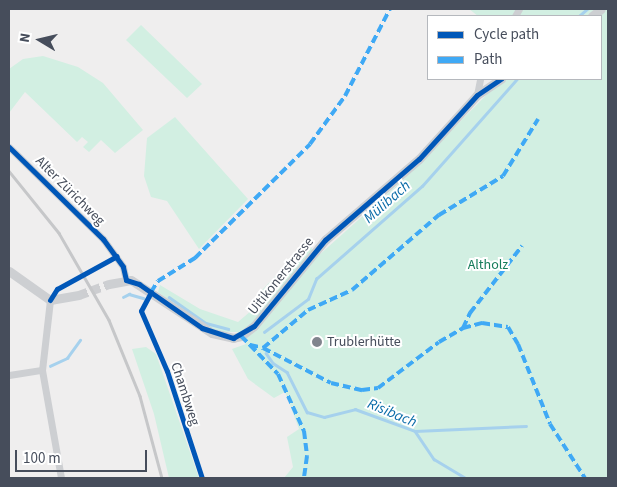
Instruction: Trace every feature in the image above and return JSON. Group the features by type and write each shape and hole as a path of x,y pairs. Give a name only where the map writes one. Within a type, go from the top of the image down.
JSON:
{"street":[{"path":"477,95 480,80"},
{"name":"Uitikonerstrasse","path":"126,280 139,284 212,333 233,338 241,336 254,326 325,240 419,159 477,95 500,80"},
{"name":"Alter Zürichweg","path":"9,147 103,239 123,267 126,280"},
{"path":"9,271 50,300 79,295"},
{"path":"109,284 126,280"},
{"path":"50,300 42,370 61,478"},
{"path":"9,375 42,370"}],"green space":[{"name":"Altholz","path":"469,9 608,9 608,478 284,478 293,467 287,437 299,429 285,392 274,398 248,379 232,349 246,344 237,332 221,332 201,324 158,292 160,285 200,309 238,322 252,310 263,289 308,244 318,256 404,179 495,86 494,80 602,80 602,15 477,15"},
{"path":"141,25 202,84 187,98 126,40"},
{"path":"43,56 78,67 103,83 143,130 115,153 101,140 89,152 83,147 88,142 82,137 77,142 25,92 9,113 9,69 23,59"},
{"path":"175,117 248,199 199,249 167,201 151,197 144,176 147,138"},
{"path":"146,347 156,354 199,478 169,478 154,414 132,349"}],"waterway":[{"name":"Mülibach","path":"580,15 587,9"},
{"name":"Mülibach","path":"264,332 308,299 316,279 422,186 516,80"},
{"name":"Mülibach","path":"123,297 129,294 143,298"},
{"name":"Mülibach","path":"169,297 206,323 228,329"},
{"name":"Mülibach","path":"50,366 67,358 80,340"},
{"name":"Risibach","path":"266,353 273,363 287,372 307,412 324,417 355,409 415,431 434,459 466,478"},
{"path":"415,431 526,426"}],"tunnel":[{"path":"79,295 109,284"}],"railway":[{"path":"9,171 59,233 109,320 140,396 162,478"}],"marked path":[{"path":"151,292 158,281 195,258 310,144 345,96 390,9"},
{"path":"263,348 308,310 352,290 439,215 503,176 538,119"},
{"path":"463,328 470,313 522,246"},
{"path":"241,336 250,345 263,348 331,383 362,390 378,388 439,342 463,328 482,323 508,327 518,344 550,424 585,478"},
{"path":"250,345 278,374 304,431 307,456 304,478"}],"cycle path":[{"path":"9,147 103,239 123,267 126,280 139,284 202,328 233,338 254,326 325,240 419,159 477,95 500,80"},
{"path":"50,300 57,289 117,256"},
{"name":"Chambweg","path":"151,292 141,311 167,371 202,478"}],"place":[{"name":"Trublerhütte","path":"317,342"}]}
